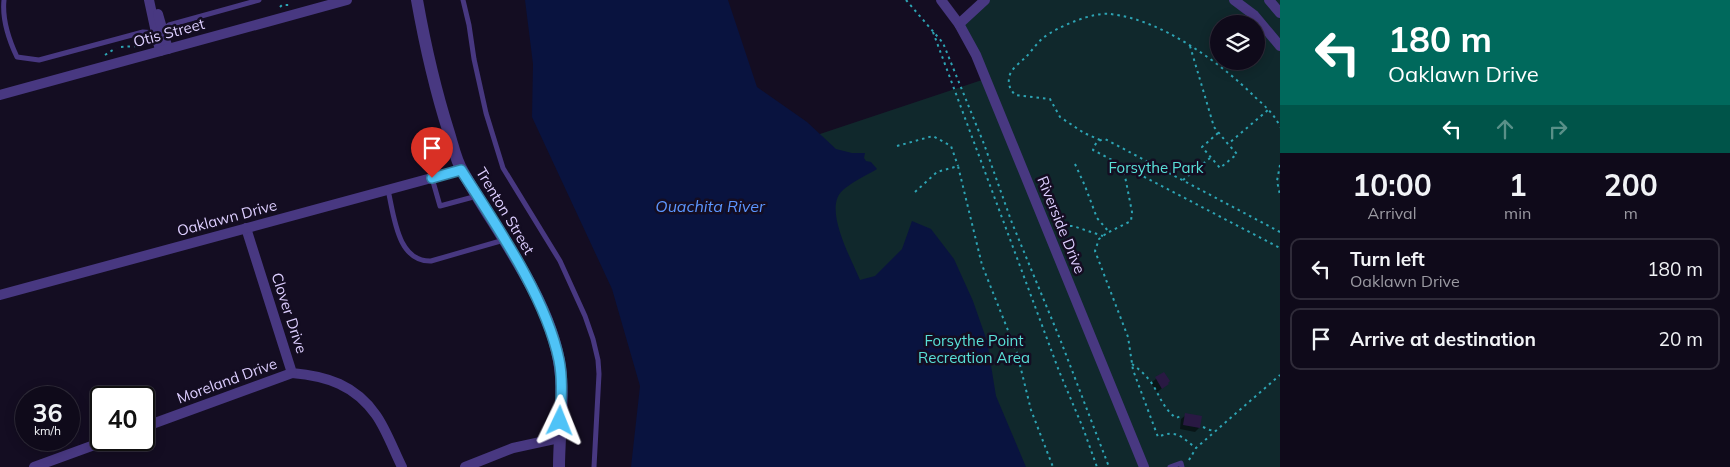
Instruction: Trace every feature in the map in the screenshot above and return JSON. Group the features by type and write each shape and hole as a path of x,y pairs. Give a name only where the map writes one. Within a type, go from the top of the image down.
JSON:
{"street":[{"path":"149,0 164,50"},
{"path":"153,0 159,32"},
{"name":"Otis Street","path":"0,95 347,0"},
{"name":"Trenton Street","path":"417,0 435,91 461,170 532,290 552,335 559,361 561,387 559,467"},
{"name":"Riverside Drive","path":"941,0 959,24 976,55 1144,467"},
{"path":"959,24 985,0"},
{"path":"1234,0 1254,15 1280,46"},
{"path":"1244,8 1253,0"},
{"path":"1269,0 1280,13"},
{"name":"Oaklawn Drive","path":"0,295 461,170"},
{"name":"Clover Drive","path":"246,228 292,373 317,375 342,384 361,398 377,415 402,467"},
{"name":"Moreland Drive","path":"155,423 292,373"},
{"path":"465,467 513,448 559,438"},
{"path":"34,467 90,447"}],"lane":[{"path":"4,0 3,8 10,42 17,57 39,60 143,32 159,32 169,25 259,0"},
{"path":"462,0 469,25 483,104 503,168 557,255 585,316 593,339 599,374 594,467"},
{"path":"432,178 440,206 477,196"},
{"path":"388,190 404,247 412,256 422,261 431,261 504,240"},
{"path":"1170,467 1181,464 1182,467"}],"path":[{"path":"906,0 943,42 984,144 1012,223 1060,339 1109,467"},
{"path":"1100,140 1060,117 1050,99 1014,95 1009,87 1009,76 1015,66 1044,38 1063,26 1084,18 1108,13 1152,26 1207,55 1274,115 1280,127"},
{"path":"931,29 1059,371 1097,467"},
{"path":"1190,46 1214,128 1236,154 1220,168 1202,147 1218,133"},
{"path":"1228,144 1268,110"},
{"path":"897,146 933,136 951,146 958,166 982,265 1016,354 1031,410 1053,467"},
{"path":"1280,232 1105,138 1095,144 1094,150 1280,248"},
{"path":"1182,180 1211,158"},
{"path":"1075,164 1097,218 1109,232"},
{"path":"1280,165 1277,181 1280,195"},
{"path":"915,192 936,172 958,166"},
{"path":"1123,166 1132,212 1131,220 1099,239 1096,251 1128,337 1132,364 1142,397 1158,437 1167,433 1179,434 1196,448"},
{"path":"1055,227 1073,226 1103,236"},
{"path":"1132,364 1152,383 1168,411 1176,418 1181,416"},
{"path":"1187,462 1196,448 1280,375"},
{"path":"1203,427 1216,430"}],"green space":[{"path":"985,0 1280,0 1280,467 896,467 784,146 982,80 959,24"}],"water":[{"name":"Ouachita River","path":"525,0 728,0 757,87 807,122 836,149 852,153 865,153 864,158 866,161 871,162 877,169 844,189 837,200 837,223 860,280 875,276 902,249 912,221 931,229 954,259 973,301 987,341 996,396 1026,467 631,467 640,386 612,289 532,117 533,64"}],"building":[{"path":"1164,372 1170,381 1162,389 1155,377"},
{"path":"1185,413 1202,416 1200,428 1183,425"}],"route":[{"path":"432,178 461,170 519,264 552,335 559,361 561,387 560,421"}],"park label":[{"name":"Forsythe Park","path":"1156,168"},
{"name":"Forsythe Point Recreation Area","path":"974,350"}]}
